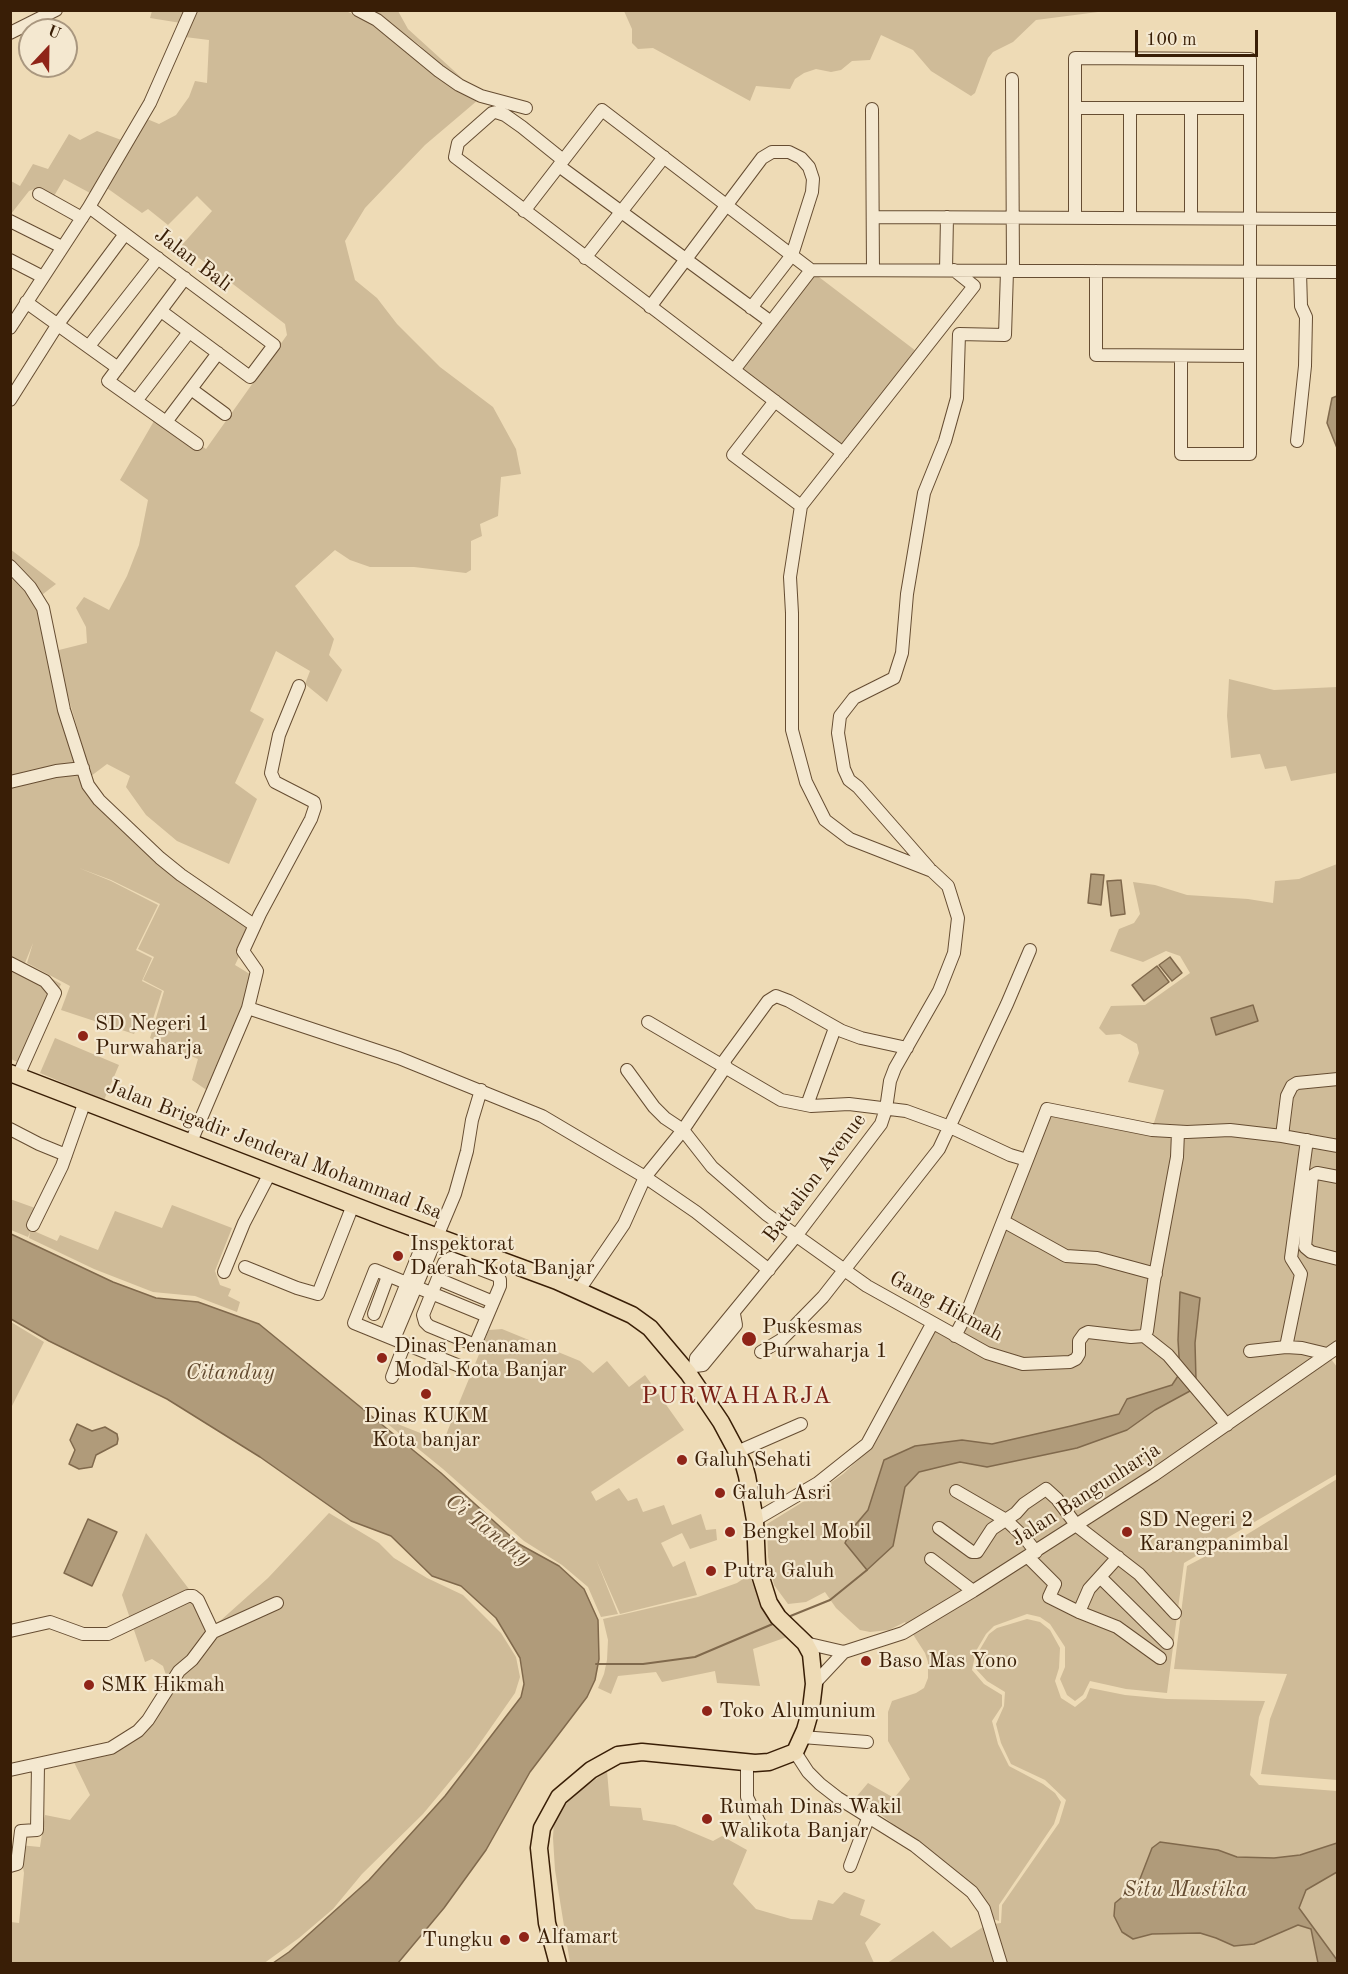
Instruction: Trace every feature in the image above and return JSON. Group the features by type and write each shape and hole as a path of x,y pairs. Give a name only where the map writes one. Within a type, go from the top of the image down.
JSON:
{"highway":[{"name":"Jalan Brigadir Jenderal Mohammad Isa","path":"14,1074 579,1290 642,1322 692,1370 737,1452 750,1484 755,1520 757,1565 769,1603 778,1617 805,1643"},
{"path":"558,1964 547,1923 539,1848 542,1828 559,1797 591,1770 607,1760 628,1753 642,1752 769,1762 795,1752 811,1709 814,1684 811,1654 805,1643"}],"street":[{"path":"10,33 56,10"},
{"path":"10,328 19,305 43,277 82,218 150,103 191,10"},
{"path":"358,10 377,20 438,71 459,85 481,96 526,108"},
{"path":"1075,217 1075,58 1250,58 1250,454 1181,454 1181,356"},
{"path":"1010,271 1012,80"},
{"path":"1075,108 1250,108"},
{"path":"1130,108 1131,218"},
{"path":"1191,108 1191,218"},
{"path":"872,109 873,270"},
{"path":"524,211 602,110 811,270 1338,272"},
{"path":"771,322 621,212 561,163 522,127 498,112 492,113 458,143 455,157 458,161 843,453"},
{"path":"650,307 767,154 784,151 801,158 812,173 813,185 792,255 751,308"},
{"path":"585,258 664,157"},
{"path":"39,194 82,218"},
{"name":"Jalan Bali","path":"89,207 274,345 250,377 218,353"},
{"path":"873,218 1338,219"},
{"path":"947,218 950,270"},
{"path":"10,221 62,247"},
{"path":"10,400 58,324 125,234"},
{"path":"89,346 158,258"},
{"path":"10,260 43,277"},
{"path":"734,370 811,270"},
{"path":"950,270 974,286"},
{"path":"932,871 850,839 825,820 806,782 792,730 790,577 801,506 987,271"},
{"name":"Battalion Avenue","path":"692,1370 696,1358 796,1236 881,1124 895,1068 939,992 952,958 958,918 948,886 849,780 844,769 838,733 840,716 854,698 894,678 902,653 907,594 924,493 945,441 957,398 959,334 1005,335 1010,271"},
{"path":"1096,271 1096,355 1250,356"},
{"path":"1297,441 1305,366 1306,327 1306,317 1301,306 1300,272"},
{"path":"185,278 108,381 197,444"},
{"path":"19,305 58,324 118,368"},
{"path":"161,311 218,353 166,422"},
{"path":"136,401 189,332"},
{"path":"191,389 225,414"},
{"path":"775,401 733,455 801,506"},
{"path":"10,566 30,587 43,608 64,710 88,785 99,800 180,875 254,925"},
{"path":"191,1142 248,1008 257,971 243,951 315,807 314,802 281,786 272,777 272,762 279,735 299,686"},
{"path":"10,782 56,771 83,768"},
{"path":"761,1352 781,1340 800,1323 845,1271 890,1209 939,1149 1030,950"},
{"path":"10,963 45,981 55,993 14,1074"},
{"path":"579,1290 624,1224 645,1177 683,1130 768,1001 776,996 789,1001 835,1028 861,1038 907,1048"},
{"path":"248,1008 399,1058 481,1090 557,1124 645,1177 696,1212 769,1270"},
{"path":"648,1022 724,1065 772,1096 820,1107 849,1104 919,1114 1010,1155 1027,1160"},
{"path":"807,1105 835,1028"},
{"name":"Gang Hikmah","path":"627,1070 654,1107 683,1130 712,1167 766,1214 867,1286 987,1353 1023,1364 1070,1362 1076,1359 1079,1354 1079,1341 1088,1332 1131,1337 1144,1336"},
{"path":"1282,1136 1287,1096 1292,1086 1297,1083 1338,1079"},
{"path":"392,1377 395,1339 412,1285 432,1235 455,1194 481,1090"},
{"path":"33,1225 66,1155 85,1101"},
{"path":"955,1336 966,1315 1047,1109 1152,1130 1178,1132 1230,1130 1338,1146"},
{"path":"10,1129 66,1155"},
{"path":"1178,1132 1178,1157 1147,1330 1144,1336 1168,1355 1227,1425"},
{"path":"1286,1347 1301,1274 1291,1258 1307,1140"},
{"path":"224,1272 244,1223 270,1173"},
{"path":"1338,1177 1317,1173 1312,1176 1305,1247 1311,1252 1337,1259 1338,1246"},
{"path":"245,1267 318,1294 353,1205"},
{"path":"1003,1221 1066,1256 1097,1258 1156,1274"},
{"path":"451,1258 498,1276 500,1286 475,1345 438,1330 425,1322 423,1316 432,1293 444,1263 451,1258"},
{"path":"462,1367 354,1323 375,1270 487,1316"},
{"path":"374,1314 388,1276"},
{"path":"438,1279 493,1302"},
{"path":"755,1520 818,1483 867,1444 932,1324"},
{"path":"1251,1351 1286,1347 1332,1351"},
{"name":"Jalan Bangunharja","path":"844,1652 903,1633 973,1591 1077,1526 1332,1351"},
{"path":"737,1452 801,1424"},
{"path":"939,1528 975,1552 992,1529 1045,1489 1077,1526 1139,1574 1175,1613"},
{"path":"956,1491 1006,1520 1025,1538 1032,1554 1055,1584 1049,1598 1117,1627 1160,1658"},
{"path":"1079,1612 1085,1596 1118,1557"},
{"path":"931,1560 973,1591"},
{"path":"1100,1577 1167,1643"},
{"path":"10,1631 50,1622 83,1634 108,1634 188,1596 194,1596 213,1632"},
{"path":"10,1770 111,1748 138,1731 180,1671 192,1660 213,1632 277,1603"},
{"path":"805,1643 844,1652"},
{"path":"814,1684 844,1652"},
{"path":"802,1737 867,1742"},
{"path":"795,1752 808,1772 820,1784 915,1846 972,1892 984,1909 1001,1964"},
{"path":"747,1762 747,1797 761,1826"},
{"path":"10,1866 16,1864 21,1832 37,1830 38,1765"},
{"path":"850,1866 869,1816"}],"shaded area":[{"path":"152,11 346,11 372,23 478,100 425,145 365,208 345,241 355,280 377,298 397,324 440,367 493,407 516,449 521,474 501,477 498,516 480,524 482,536 471,541 471,570 466,573 414,567 370,567 350,560 335,550 295,586 334,639 329,655 342,670 327,702 305,684 310,671 276,651 250,711 264,719 235,783 257,799 229,864 177,841 146,815 126,787 130,776 107,764 91,776 55,651 87,643 86,627 76,608 84,597 109,610 127,576 139,545 148,500 120,480 158,414 206,449 287,335 285,324 182,245 212,211 197,196 168,225 148,209 142,213 97,181 90,193 64,179 54,196 37,188 29,191 11,214 11,181 20,186 33,164 48,169 69,134 80,140 97,131 124,141 140,116 159,124 176,115 189,97 195,81 207,83 209,40 185,37 181,23 150,18"},
{"path":"371,11 398,11 408,29 463,79 460,82 418,44"},
{"path":"624,11 1131,11 1098,12 1036,20 1013,42 993,52 988,58 975,93 971,96 931,71 913,50 881,35 870,60 852,61 841,70 831,72 816,69 804,73 795,79 790,89 756,86 750,101 653,48 638,49 632,43 632,29"},
{"path":"815,274 916,351 843,446 742,369"},
{"path":"10,549 56,584 34,601 39,610 85,787 252,929 235,965 258,979 208,1091 192,1080 198,1059 150,1038 164,991 143,980 154,957 138,949 160,904 111,880 79,868 158,905 136,950 152,958 142,981 162,991 152,1022 141,1019 134,1034 61,1010 70,986 27,963 33,943 25,963 61,984 24,1065 11,1059"},
{"path":"1229,679 1274,690 1337,687 1338,771 1291,781 1286,766 1265,769 1260,754 1231,758 1227,716"},
{"path":"1337,864 1337,1142 1153,1126 1164,1090 1128,1082 1139,1053 1137,1044 1120,1034 1106,1035 1099,1028 1111,1006 1145,1005 1190,973 1180,956 1166,951 1143,962 1110,951 1119,929 1134,923 1140,914 1133,882 1155,885 1187,895 1273,903 1275,881 1299,879"},
{"path":"55,1038 119,1065 104,1100 40,1073"},
{"path":"1048,1113 1237,1134 1337,1150 1338,1355 1331,1359 1337,1367 1337,1474 1184,1563 1167,1693 1126,1689 1090,1681 1083,1695 1075,1701 1067,1695 1060,1679 1065,1667 1065,1647 1050,1624 1040,1617 1027,1614 994,1626 986,1634 976,1651 972,1670 984,1684 1002,1695 1002,1706 992,1721 998,1744 1009,1766 1043,1784 1055,1793 1061,1802 1054,1824 999,1905 999,1921 990,1918 917,1843 857,1796 868,1783 894,1798 910,1779 888,1741 888,1712 892,1701 924,1688 928,1678 928,1662 925,1653 905,1622 889,1630 870,1632 860,1630 836,1608 825,1592 806,1602 788,1604 774,1585 768,1557 767,1524 843,1474 874,1445 934,1329 955,1341"},
{"path":"10,1199 35,1208 27,1228 57,1241 60,1235 98,1250 115,1211 162,1228 172,1205 232,1228 215,1271 220,1285 231,1289 228,1296 240,1302 237,1312 195,1296 153,1292 94,1269 29,1238 30,1232 28,1237 11,1230"},
{"path":"11,1322 44,1342 11,1408"},
{"path":"502,1329 580,1361 593,1373 607,1361 629,1387 645,1375 684,1430 591,1492 596,1501 619,1488 628,1501 637,1498 643,1512 664,1505 672,1525 701,1514 706,1530 716,1529 717,1540 690,1549 682,1533 661,1543 673,1567 685,1561 697,1595 620,1614 596,1559 618,1614 601,1617 588,1587 562,1565 524,1541 443,1469 384,1421 385,1419 443,1442 489,1330"},
{"path":"1337,1479 1337,1780 1261,1774 1270,1719 1287,1674 1174,1669 1187,1566 1246,1535"},
{"path":"329,1513 379,1543 394,1558 427,1578 463,1595 501,1633 516,1657 520,1677 515,1693 471,1756 423,1814 362,1874 333,1909 263,1964 11,1964 11,1922 19,1923 24,1873 19,1845 40,1847 45,1815 70,1820 90,1795 69,1752 116,1745 140,1723 167,1678 163,1666 152,1659 145,1662 122,1595 146,1533 192,1593 210,1630 268,1578"},
{"path":"749,1575 762,1603 787,1637 753,1649 760,1686 717,1683 715,1671 662,1682 656,1672 618,1676 611,1694 598,1688 607,1660 608,1640 603,1619 698,1597 737,1583"},
{"path":"1027,1619 1040,1622 1050,1630 1060,1648 1059,1668 1055,1681 1061,1698 1075,1707 1086,1698 1090,1688 1125,1695 1167,1699 1265,1701 1259,1717 1250,1775 1259,1785 1337,1791 1337,1963 886,1964 933,1931 951,1948 986,1925 1001,1923 1002,1905 1059,1823 1066,1800 1045,1780 1011,1764 1001,1743 996,1724 1004,1706 1005,1692 987,1681 975,1668 979,1651 989,1634 997,1628"},
{"path":"607,1771 610,1806 641,1808 643,1820 675,1825 713,1841 722,1836 747,1850 733,1884 756,1909 791,1919 812,1920 818,1900 833,1904 844,1892 865,1900 860,1915 881,1924 865,1943 874,1963 570,1963 555,1870 554,1820 564,1806 582,1789"}],"water":[{"path":"1338,396 1337,448 1327,423 1332,398"},
{"path":"1091,874 1104,875 1101,905 1088,903"},
{"path":"1121,880 1125,914 1111,916 1107,881"},
{"path":"1170,957 1182,973 1172,981 1159,965"},
{"path":"1157,966 1169,982 1144,1001 1132,985"},
{"path":"1253,1005 1258,1021 1216,1035 1211,1018"},
{"name":"Citanduy","path":"11,1234 113,1282 156,1298 198,1302 259,1324 441,1473 519,1544 559,1566 584,1589 598,1620 599,1659 595,1680 587,1697 530,1772 486,1850 444,1908 398,1963 273,1963 289,1952 369,1880 445,1796 521,1697 524,1684 520,1658 496,1618 461,1586 432,1576 391,1536 351,1521 260,1457 167,1399 49,1341 11,1319"},
{"path":"1180,1292 1200,1298 1195,1343 1196,1380 1190,1391 1155,1410 1127,1430 1077,1448 987,1467 960,1462 919,1472 905,1487 893,1546 867,1570 845,1543 851,1530 868,1510 884,1460 915,1446 962,1440 992,1444 1119,1414 1127,1399 1172,1385 1180,1373 1178,1340"},
{"path":"77,1424 92,1431 105,1427 117,1434 117,1444 96,1455 92,1467 79,1469 69,1464 75,1450 70,1440"},
{"path":"88,1519 117,1532 92,1586 64,1573"},
{"name":"Situ Mustika","path":"1160,1842 1218,1850 1237,1857 1274,1858 1300,1855 1337,1843 1337,1872 1306,1890 1299,1908 1337,1963 1318,1963 1311,1929 1298,1925 1254,1944 1234,1946 1200,1933 1152,1934 1133,1939 1122,1932 1114,1916 1115,1903 1138,1884 1152,1848"}],"waterway":[{"path":"788,1617 830,1600 867,1570"},
{"path":"596,1664 643,1664 695,1657 775,1623"}],"place":[{"name":"SD Negeri 1 Purwaharja","path":"83,1036"},
{"name":"Inspektorat Daerah Kota Banjar","path":"398,1256"},
{"name":"Puskesmas Purwaharja 1","path":"749,1339"},
{"name":"Dinas Penanaman Modal Kota Banjar","path":"382,1358"},
{"name":"Dinas KUKM Kota banjar","path":"426,1394"},
{"name":"Galuh Sehati","path":"682,1460"},
{"name":"Galuh Asri","path":"720,1493"},
{"name":"Bengkel Mobil","path":"730,1532"},
{"name":"SD Negeri 2 Karangpanimbal","path":"1127,1532"},
{"name":"Putra Galuh","path":"711,1571"},
{"name":"Baso Mas Yono","path":"866,1661"},
{"name":"SMK Hikmah","path":"89,1685"},
{"name":"Toko Alumunium","path":"707,1711"},
{"name":"Rumah Dinas Wakil Walikota Banjar","path":"707,1819"},
{"name":"Alfamart","path":"524,1937"},
{"name":"Tungku","path":"505,1940"}],"district":[{"name":"PURWAHARJA","path":"737,1397"}],"water label":[{"name":"Ci Tanduy","path":"488,1530"}]}
